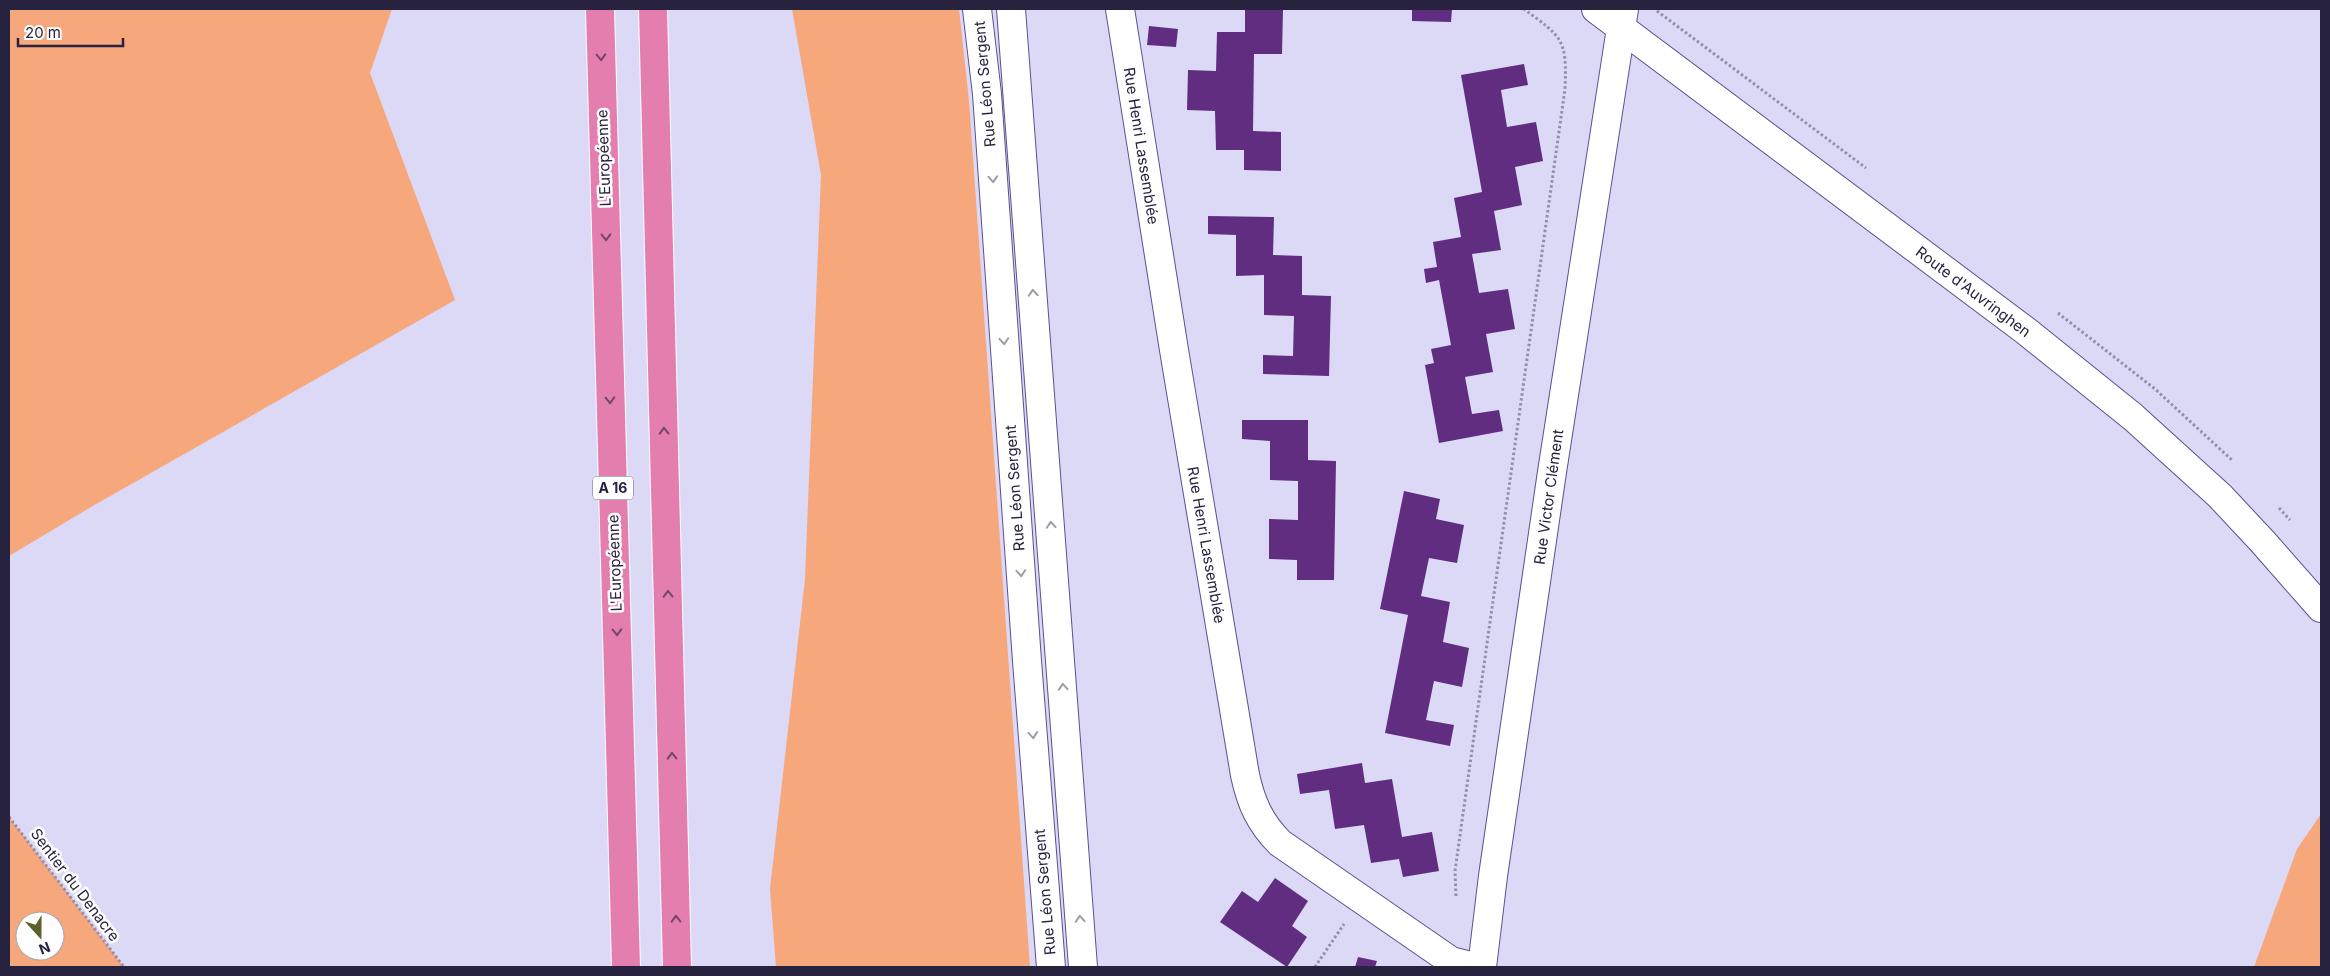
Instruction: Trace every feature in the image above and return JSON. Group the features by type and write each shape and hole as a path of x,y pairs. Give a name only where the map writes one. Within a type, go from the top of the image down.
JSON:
{"highway":[{"name":"L'Européenne","path":"600,9 626,967"},
{"path":"652,9 677,967"}],"street":[{"name":"Rue Léon Sergent","path":"978,9 987,94 1051,967"},
{"path":"1011,9 1083,967"},
{"name":"Rue Henri Lassemblée","path":"1120,9 1174,350 1249,793 1260,820 1280,843 1361,901 1451,961 1475,967"},
{"name":"Route d'Auvringhen","path":"1596,9 1623,18 2026,331 2133,417 2220,496 2264,542 2321,608"},
{"name":"Rue Victor Clément","path":"1482,967 1493,876 1552,472 1623,18"}],"path":[{"path":"1457,902 1455,871 1565,89 1566,60 1562,42 1549,28 1524,9"},
{"name":"Sentier du Denacre","path":"9,817 124,967"},
{"path":"1315,967 1361,901"}],"shaded area":[{"path":"9,9 392,9 370,73 455,300 91,507 9,556"},
{"path":"792,9 959,9 969,101 1030,967 776,967 770,889 805,579 821,175"},
{"path":"2321,814 2321,967 2254,967 2297,849"},
{"path":"9,817 124,967 9,967"}],"building":[{"path":"1245,9 1283,9 1282,54 1254,54 1253,131 1281,132 1281,171 1244,170 1244,150 1216,150 1215,111 1187,110 1188,70 1216,71 1217,32 1245,32"},
{"path":"1412,9 1452,9 1451,22 1412,21"},
{"path":"1149,26 1178,29 1176,47 1147,45"},
{"path":"1524,64 1528,85 1501,90 1507,127 1536,122 1543,161 1515,167 1522,205 1494,211 1501,250 1472,254 1479,293 1508,289 1515,329 1486,334 1493,372 1465,377 1472,414 1499,410 1503,431 1439,443 1425,365 1434,363 1431,349 1451,345 1439,280 1426,283 1424,269 1437,267 1433,242 1461,237 1454,198 1482,192 1461,75"},
{"path":"1208,216 1274,217 1273,255 1302,256 1302,295 1331,296 1329,376 1263,374 1263,355 1293,356 1294,316 1264,315 1264,275 1236,276 1236,235 1208,234"},
{"path":"1242,420 1308,420 1308,460 1336,461 1334,580 1297,580 1297,560 1269,559 1269,519 1298,520 1298,481 1270,480 1270,441 1242,439"},
{"path":"1404,491 1440,499 1436,519 1464,525 1457,563 1429,558 1421,596 1450,602 1443,642 1469,648 1462,687 1434,681 1426,720 1454,725 1450,746 1385,733 1408,615 1380,609"},
{"path":"1362,763 1365,783 1392,779 1402,837 1432,832 1439,871 1403,877 1399,859 1371,863 1364,825 1335,829 1329,790 1300,794 1297,774"},
{"path":"1275,878 1308,901 1292,926 1307,937 1287,967 1220,922 1242,891 1258,902"},
{"path":"1358,957 1377,961 1375,967 1355,967"}]}
